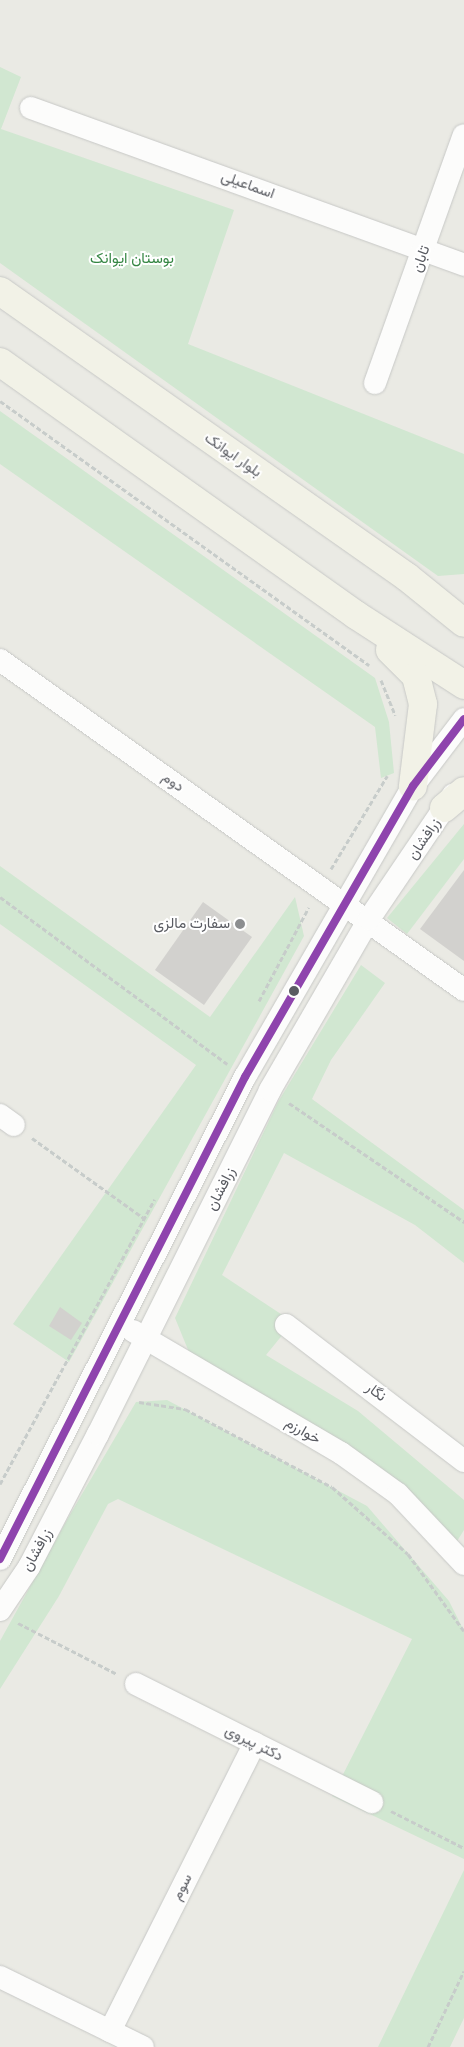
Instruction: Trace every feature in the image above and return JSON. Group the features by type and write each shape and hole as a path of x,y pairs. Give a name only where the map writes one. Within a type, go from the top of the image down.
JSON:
{"main road":[{"name":"بلوار ایوانک","path":"0,291 407,576 464,623"},
{"path":"0,362 356,614 464,685"},
{"path":"407,576 464,608"},
{"path":"356,614 416,676 423,704 414,786"}],"street":[{"name":"اسماعیلی","path":"31,108 425,248 464,265"},
{"name":"تابان","path":"375,382 425,248 464,135"},
{"name":"دوم","path":"0,660 369,919 464,990"},
{"name":"زرافشان","path":"0,1559 121,1324 244,1077 414,786 464,720"},
{"name":"زرافشان","path":"4,1614 146,1338 270,1090 369,919 454,800 464,780"},
{"name":"خوارزم","path":"121,1324 341,1453 398,1494 464,1564"},
{"name":"نگار","path":"286,1326 464,1461"},
{"name":"دکتر پیروی","path":"136,1684 372,1802"},
{"name":"سوم","path":"110,2031 255,1743"},
{"path":"0,1977 143,2047"}],"path":[{"path":"0,401 371,667"},
{"path":"377,675 396,721"},
{"path":"0,896 244,1077"},
{"path":"270,1090 464,1222"},
{"path":"7,1120 166,1234"},
{"path":"136,1402 185,1409 332,1487 408,1554 464,1631"},
{"path":"4,1614 136,1684"},
{"path":"372,1802 464,1848"},
{"path":"428,2047 464,1971"}],"green space":[{"name":"بوستان ایوانک","path":"0,67 21,77 1,129 234,210 188,344 464,454 464,574 438,576 0,263"},
{"path":"0,411 375,678 389,722 394,773 381,778 375,727 0,464"},
{"path":"464,824 464,859 407,934 387,918"},
{"path":"0,866 210,1017 295,897 304,936 69,1362 13,1324 196,1065 0,924"},
{"path":"361,965 385,983 331,1060 312,1099 464,1210 464,1263 415,1225 284,1153 222,1275 293,1322 266,1355 358,1411 464,1500 464,1530 454,1546 191,1357 175,1318 278,1102"},
{"path":"167,1400 367,1506 449,1601 464,1631 464,1859 332,1796 412,1639 118,1499 108,1504 59,1596 0,1689 0,1641 68,1518 136,1402"},
{"path":"464,1870 464,2018 450,2047 378,2047"}],"building":[{"path":"464,870 464,961 420,929"},
{"path":"203,902 252,937 204,1005 155,970"},
{"path":"60,1307 82,1323 71,1340 49,1326"}],"transit line":[{"path":"0,1559 245,1077 413,786 464,719"}],"place":[{"name":"سفارت مالزی","path":"240,924"}]}
